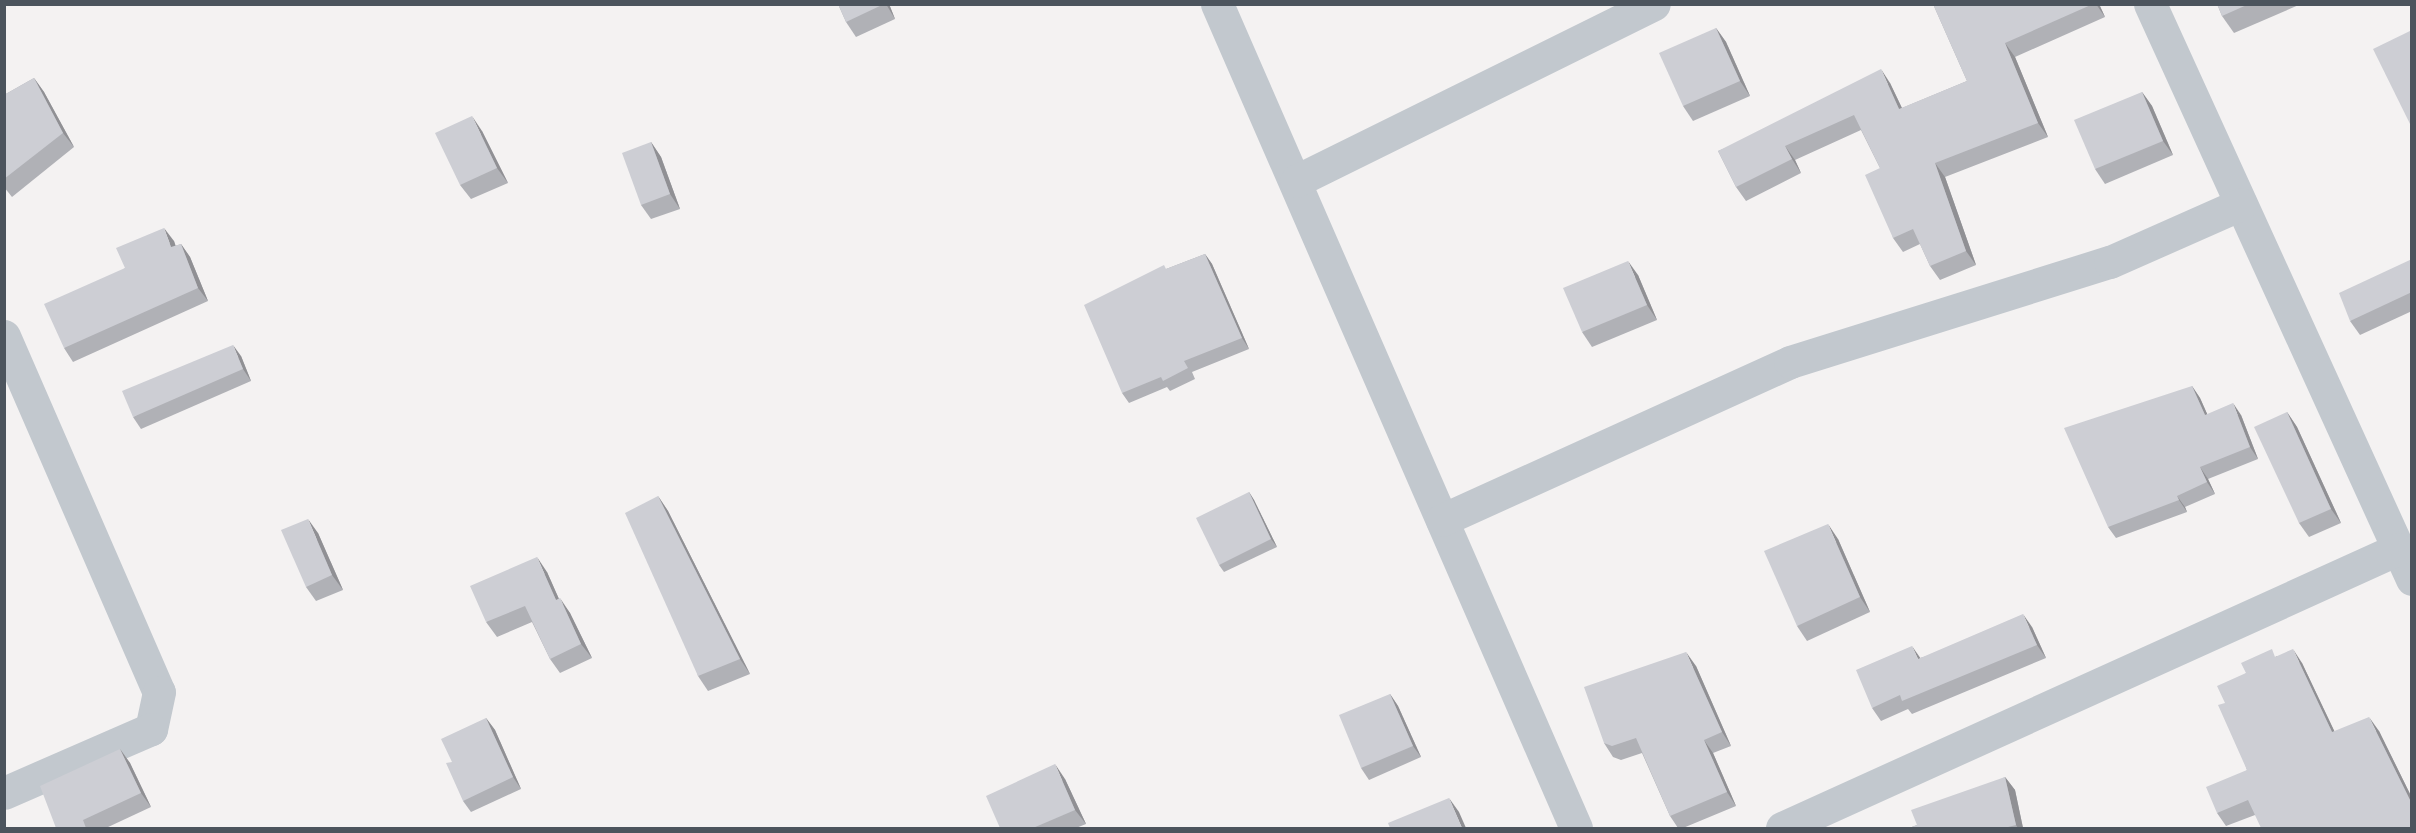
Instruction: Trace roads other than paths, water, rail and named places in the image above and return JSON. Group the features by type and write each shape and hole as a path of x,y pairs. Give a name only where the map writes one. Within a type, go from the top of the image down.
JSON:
{"street":[{"path":"1217,4 1576,828"},
{"path":"1296,181 1654,4"},
{"path":"2150,4 2412,579"},
{"path":"1442,520 1790,362 2110,262 2241,204"},
{"path":"4,336 159,692 151,729 4,793"},
{"path":"1782,828 2398,549"}]}
